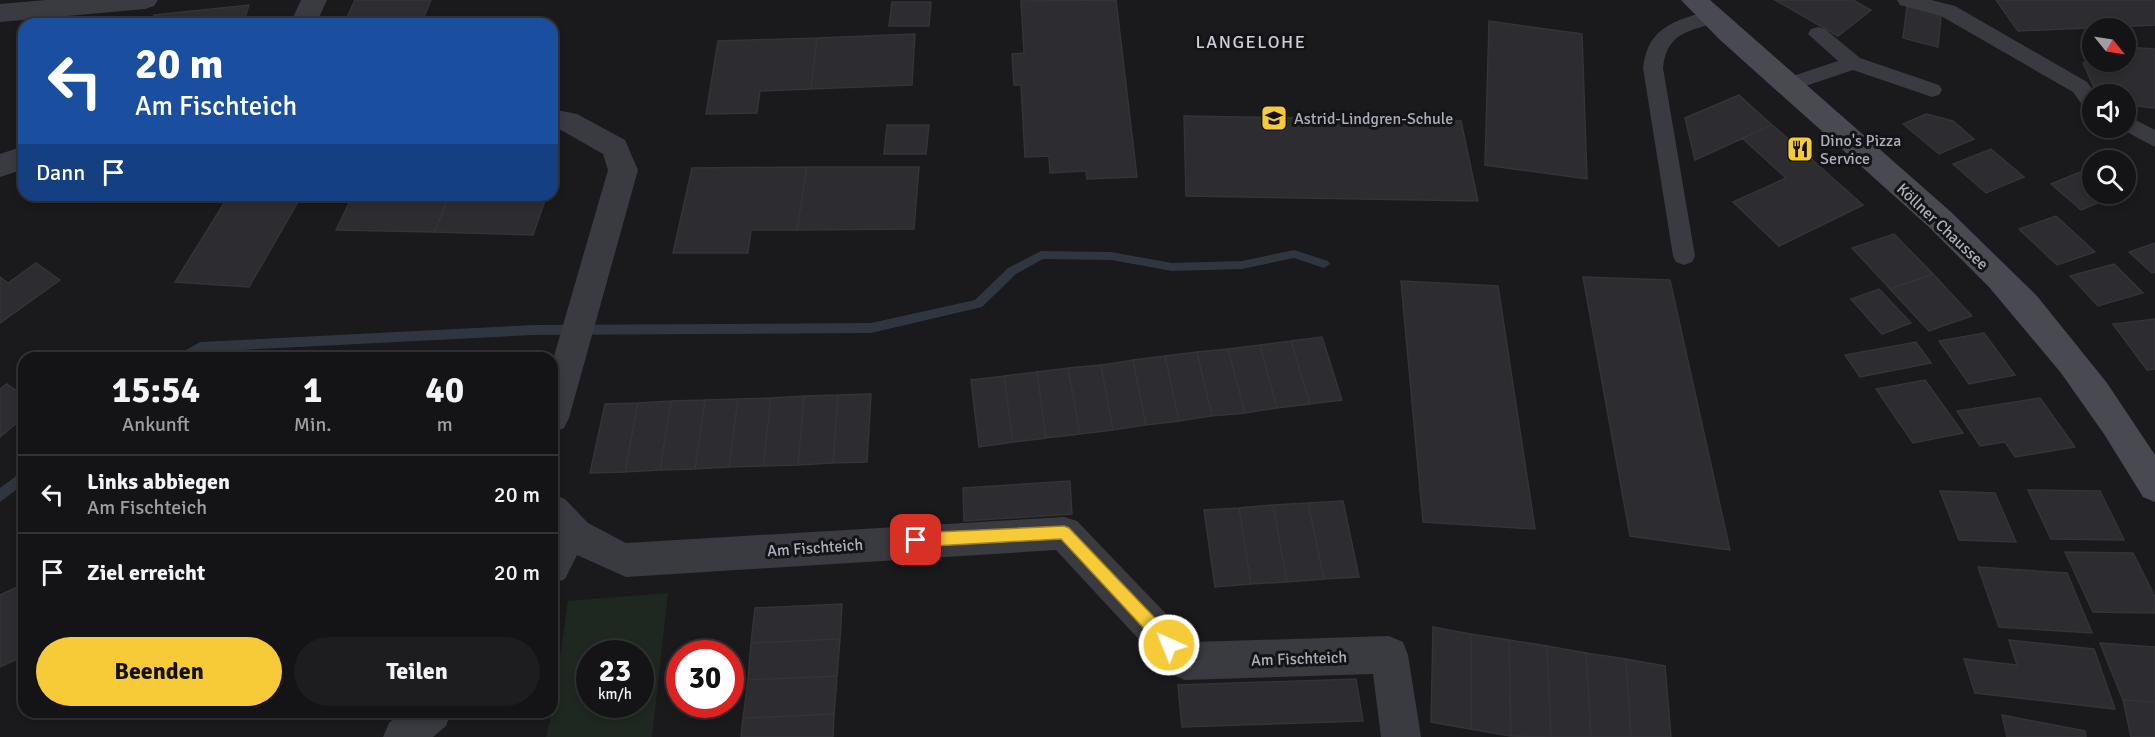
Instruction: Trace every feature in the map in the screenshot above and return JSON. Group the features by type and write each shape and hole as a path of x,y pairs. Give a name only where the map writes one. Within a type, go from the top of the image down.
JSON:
{"street":[{"path":"0,13 145,0"},
{"path":"306,18 314,0"},
{"name":"Köllner Chaussee","path":"1703,9 1975,253 2050,336 2129,442 2155,486"},
{"path":"558,120 567,121 615,148 623,170 589,296 558,398"},
{"path":"0,166 18,159"},
{"name":"Am Fischteich","path":"558,519 591,546 626,560 1064,532 1185,661 1389,655 1401,737"},
{"path":"403,737 425,718"}],"lane":[{"path":"1907,0 1948,11 2082,90"},
{"path":"1684,256 1653,68 1653,52 1656,44 1703,9"},
{"path":"1818,34 1853,63 1932,90"},
{"path":"1788,86 1853,63"},
{"path":"2136,129 2155,140"}],"shaded area":[{"path":"668,593 652,737 546,737 551,718 558,718 558,670 568,601"}],"building":[{"path":"355,0 431,0 424,18 347,18"},
{"path":"1116,0 1137,177 1087,179 1086,171 1050,173 1049,156 1025,157 1021,85 1014,85 1012,54 1024,53 1021,1"},
{"path":"1775,0 1853,0 1871,10 1838,36"},
{"path":"1996,0 2155,0 2155,25 2136,26 2136,18 2082,18 2082,28 2018,31"},
{"path":"892,2 931,2 929,26 889,26"},
{"path":"249,5 245,18 153,18 154,15"},
{"path":"1907,6 1941,15 1938,47 1903,38"},
{"path":"1489,21 1582,34 1587,179 1485,165"},
{"path":"915,34 912,85 811,89 817,38"},
{"path":"817,38 811,89 760,91 757,113 706,114 718,41"},
{"path":"2136,48 2155,49 2155,108 2136,106 2136,84 2092,84 2087,72 2136,72"},
{"path":"1739,95 1772,125 1695,160 1685,118"},
{"path":"1926,114 1953,121 1974,139 1939,154 1903,124"},
{"path":"1184,116 1461,121 1478,201 1186,196"},
{"path":"887,125 929,125 926,154 884,154"},
{"path":"1772,125 1863,205 1779,246 1733,202 1786,178 1742,138"},
{"path":"1991,149 2024,177 1986,193 1953,164"},
{"path":"807,167 919,167 914,229 797,230"},
{"path":"807,167 797,230 751,230 748,253 673,253 692,168"},
{"path":"2082,171 2082,204 2096,204 2081,210 2051,184"},
{"path":"225,201 299,201 249,287 175,282"},
{"path":"350,201 447,201 434,232 336,230"},
{"path":"447,201 545,201 533,235 434,232"},
{"path":"2056,216 2095,252 2057,265 2019,229"},
{"path":"1894,234 1933,274 1890,289 1852,248"},
{"path":"2155,243 2155,272 2152,273 2129,252"},
{"path":"36,263 60,280 0,323 0,277 8,283"},
{"path":"2114,264 2143,293 2098,306 2070,276"},
{"path":"1933,274 1972,316 1929,331 1890,289"},
{"path":"1583,277 1670,280 1730,550 1630,536"},
{"path":"1401,281 1498,286 1535,529 1423,522"},
{"path":"1879,289 1911,323 1882,334 1851,299"},
{"path":"2155,319 2155,369 2147,370 2113,324"},
{"path":"1984,333 2015,375 1969,384 1939,341"},
{"path":"1322,337 1342,400 1310,404 1291,341"},
{"path":"1291,341 1310,404 1277,408 1260,345"},
{"path":"1916,342 1931,363 1860,377 1845,355"},
{"path":"1260,345 1277,408 1245,413 1228,349"},
{"path":"1228,349 1245,413 1212,416 1197,352"},
{"path":"1197,352 1212,416 1179,421 1165,356"},
{"path":"1165,356 1179,421 1146,425 1133,360"},
{"path":"1133,360 1146,425 1113,430 1101,365"},
{"path":"1101,365 1113,430 1080,434 1068,368"},
{"path":"1068,368 1080,434 1046,438 1037,372"},
{"path":"1037,372 1046,438 1013,442 1004,376"},
{"path":"1004,376 1013,442 979,447 971,380"},
{"path":"1925,380 1963,433 1913,443 1876,389"},
{"path":"7,384 18,392 18,422 0,437 0,389"},
{"path":"871,394 867,462 833,463 838,395"},
{"path":"838,395 833,463 798,465 804,396"},
{"path":"804,396 798,465 763,466 771,398"},
{"path":"771,398 763,466 729,467 738,399"},
{"path":"2040,398 2075,447 2015,457 2005,442 1980,446 1957,411"},
{"path":"738,399 729,467 695,469 705,400"},
{"path":"705,400 695,469 660,470 671,401"},
{"path":"671,401 660,470 625,472 638,403"},
{"path":"638,403 625,472 590,473 605,404"},
{"path":"1070,481 1072,514 964,521 963,488"},
{"path":"2028,490 2100,491 2124,540 2051,539"},
{"path":"1940,491 1995,493 2016,542 1959,540"},
{"path":"1343,501 1359,577 1324,579 1308,503"},
{"path":"1308,503 1324,579 1287,582 1273,505"},
{"path":"1273,505 1287,582 1251,584 1239,508"},
{"path":"1239,508 1251,584 1215,587 1204,510"},
{"path":"2065,552 2133,553 2155,597 2155,613 2093,612"},
{"path":"1978,567 2067,573 2092,633 1999,627"},
{"path":"18,587 18,659 0,667 0,595"},
{"path":"842,604 840,639 751,643 755,608"},
{"path":"1433,627 1471,634 1471,729 1431,722"},
{"path":"1471,634 1509,640 1511,736 1471,729"},
{"path":"840,639 837,676 748,680 751,643"},
{"path":"1509,640 1547,646 1551,737 1511,736"},
{"path":"2009,640 2094,649 2115,709 1975,693 1964,659 2017,665"},
{"path":"2100,643 2155,647 2155,702 2123,700"},
{"path":"1547,646 1586,653 1591,737 1551,737"},
{"path":"1586,653 1626,659 1631,737 1591,737"},
{"path":"1626,659 1665,666 1671,737 1631,737"},
{"path":"837,676 834,714 744,718 748,680"},
{"path":"1356,679 1363,721 1182,727 1178,685"},
{"path":"2123,700 2155,702 2155,737 2131,737"},
{"path":"834,714 833,737 741,737 744,718"},
{"path":"2002,715 2085,731 2086,737 2007,737"}],"waterway":[{"path":"192,352 200,347 533,330 871,328 978,304 1012,271 1041,255 1111,256 1172,267 1242,265 1294,254 1324,264"},
{"path":"0,496 18,481"}],"place":[{"name":"Astrid-Lindgren-Schule","path":"1274,118"},
{"name":"Dino's Pizza Service","path":"1800,149"}],"district":[{"name":"LANGELOHE","path":"1251,42"}],"route":[{"path":"916,540 1064,532 1169,645"}]}
